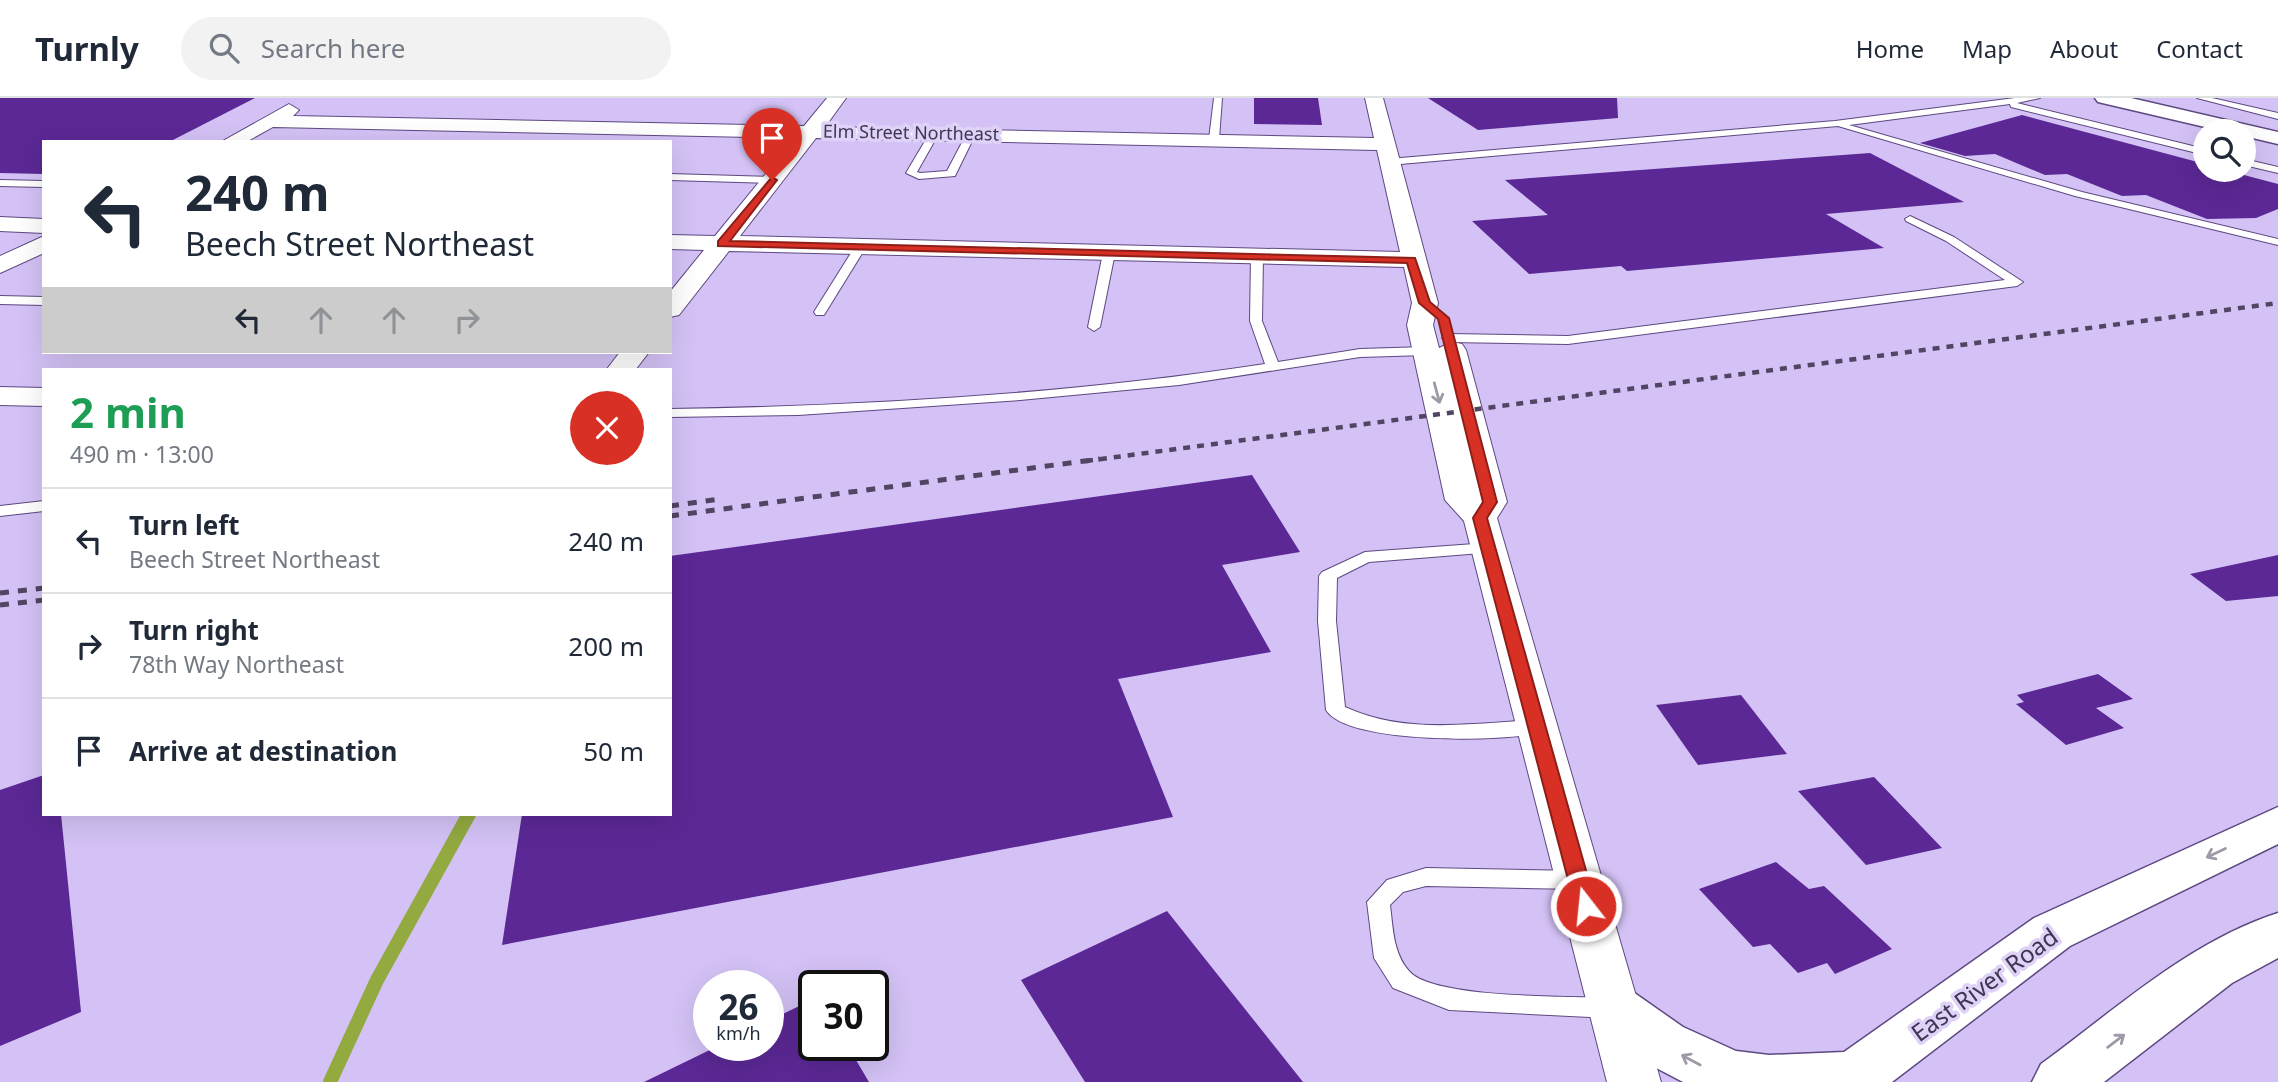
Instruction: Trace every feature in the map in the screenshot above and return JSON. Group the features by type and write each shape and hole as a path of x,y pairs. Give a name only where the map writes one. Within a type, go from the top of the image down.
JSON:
{"main road":[{"path":"2114,99 2278,138"},
{"name":"East River Road","path":"1851,1079 2052,932 2278,824"},
{"path":"2061,1082 2213,968 2278,933"},
{"path":"1614,1008 1658,1043 1704,1067 1758,1080 1851,1079"}],"street":[{"path":"235,140 311,98"},
{"path":"672,306 837,98"},
{"path":"1374,98 1412,260 1425,303 1420,325 1437,345 1462,500 1484,533 1634,1082"},
{"name":"Elm Street Northeast","path":"269,121 1214,139 1387,153"},
{"path":"0,224 42,226"},
{"path":"672,242 1412,260"},
{"path":"0,266 42,244"},
{"path":"622,368 633,354"},
{"path":"0,396 42,397"}],"lane":[{"path":"1214,139 1218,98"},
{"path":"1387,153 1835,124 2036,98"},
{"path":"2201,98 2278,116"},
{"path":"2004,103 2193,149"},
{"path":"1835,124 2079,194 2278,242"},
{"path":"934,133 911,173 919,176 951,174 971,134"},
{"path":"2256,165 2278,170"},
{"path":"672,177 772,180"},
{"path":"0,183 42,184"},
{"path":"672,413 798,411 1020,396 1180,381 1360,353 1437,345 1568,341 2017,282 1950,239 1910,219"},
{"path":"820,312 860,247"},
{"path":"1094,327 1109,253"},
{"path":"1257,256 1256,321 1273,366"},
{"path":"0,300 42,301"},
{"path":"0,512 42,506"},
{"path":"1484,533 1365,557 1328,576 1327,621 1336,710 1357,723 1408,730 1537,727"},
{"path":"1578,880 1426,877 1395,886 1378,902 1386,958 1402,981 1449,1000 1614,1008"}],"building":[{"path":"0,98 255,98 173,140 42,140 42,174 0,173"},
{"path":"1254,98 1318,98 1322,125 1254,124"},
{"path":"1428,98 1617,98 1618,118 1478,130"},
{"path":"2022,115 2193,161 2193,182 2256,182 2256,178 2278,184 2278,209 2256,218 2207,219 2146,195 2122,196 2067,174 2045,175 1995,154 1965,156 1920,143"},
{"path":"1870,153 1964,202 1826,214 1884,248 1627,271 1621,266 1529,274 1472,221 1548,215 1505,180"},
{"path":"1252,475 1300,552 1222,565 1271,652 1118,679 1173,817 502,945 522,816 672,816 672,556"},
{"path":"2278,555 2278,596 2226,601 2190,574"},
{"path":"2098,674 2133,699 2096,708 2124,728 2066,745 2016,704 2024,702 2017,695"},
{"path":"1741,695 1787,754 1698,765 1656,705"},
{"path":"42,776 42,816 61,816 81,1012 0,1046 0,790"},
{"path":"1874,777 1942,848 1866,865 1798,791"},
{"path":"1776,862 1809,889 1824,886 1892,949 1835,974 1827,963 1798,973 1770,944 1753,947 1699,889"},
{"path":"1167,911 1303,1082 1085,1082 1021,980"},
{"path":"798,1007 798,1061 857,1061 869,1082 644,1082 693,1058 693,1061 784,1061 784,1013"}],"waterway":[{"path":"330,1082 377,980 468,816"}],"railway":[{"path":"1086,461 2278,303"},
{"path":"672,516 1100,459"},
{"path":"672,506 720,499"},
{"path":"0,593 42,588"},
{"path":"0,605 42,600"}],"route":[{"path":"772,180 722,244 1412,260 1425,303 1443,318 1466,401 1490,502 1480,518 1586,906"}]}
